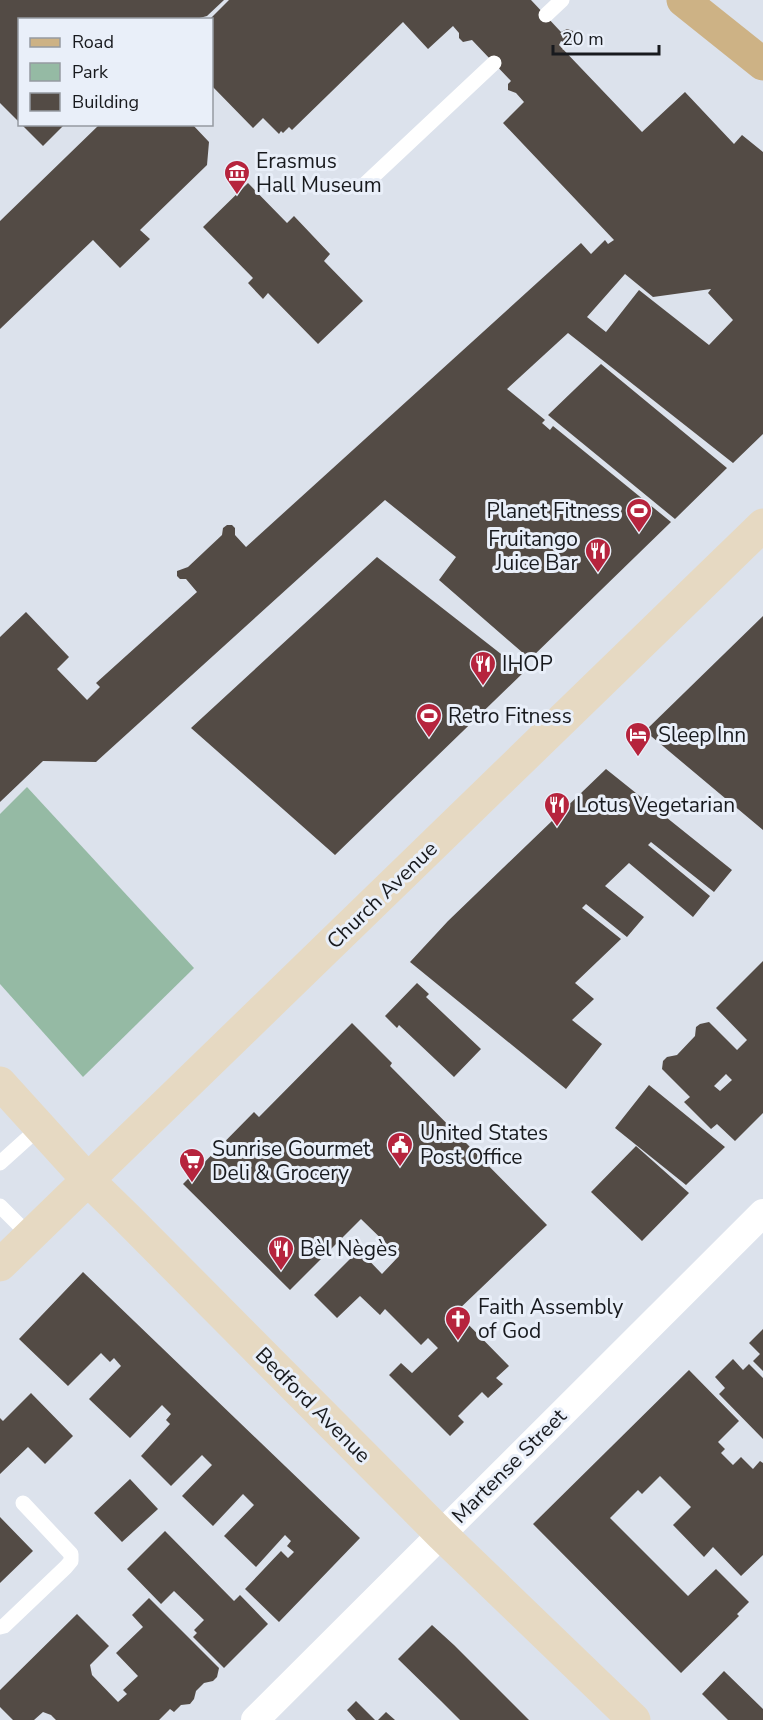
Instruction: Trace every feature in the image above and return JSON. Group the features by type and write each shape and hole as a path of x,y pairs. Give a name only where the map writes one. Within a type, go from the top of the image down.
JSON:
{"main road":[{"path":"683,0 763,64"},
{"name":"Church Avenue","path":"0,1265 763,525"},
{"name":"Bedford Avenue","path":"0,1083 88,1180 441,1534 634,1720"}],"street":[{"name":"Martense Street","path":"255,1720 763,1213"}],"lane":[{"path":"546,15 562,0"},
{"path":"364,185 494,63"},
{"path":"0,1163 40,1127"},
{"path":"0,1206 30,1236"},
{"path":"0,1627 71,1561 70,1554 23,1503"}],"green space":[{"path":"27,787 194,968 83,1077 0,984 0,814"}],"building":[{"path":"0,0 224,0 207,16 200,18 18,18 18,121 0,103"},
{"path":"229,0 531,0 561,32 567,29 573,31 575,37 573,43 567,44 561,41 559,45 642,132 685,92 734,144 742,135 763,152 763,434 733,463 568,333 507,389 545,420 542,423 550,430 553,426 671,522 530,659 439,580 456,557 385,500 96,762 43,761 0,802 0,637 26,612 69,657 57,669 87,700 100,687 96,683 197,592 186,579 180,579 177,576 177,571 188,567 222,535 223,528 232,525 235,528 235,535 246,547 581,243 591,254 605,240 608,244 614,240 503,123 524,102 516,93 508,90 508,84 511,81 472,40 463,42 453,26 428,49 403,22 292,130 289,127 279,134 263,118 253,128 213,87 213,18 211,18","holes":["625,274 653,297 711,289 708,293 733,320 709,345 639,290 606,332 587,317"]},
{"path":"23,126 63,126 43,146"},
{"path":"98,126 194,126 209,142 207,165 140,230 150,239 120,268 93,240 0,329 0,221"},
{"path":"248,183 287,223 294,216 330,254 324,261 363,301 318,344 268,293 263,299 248,283 253,278 203,227"},
{"path":"601,364 727,468 675,519 548,415"},
{"path":"377,557 524,672 335,855 191,728"},
{"path":"763,616 763,830 645,731"},
{"path":"606,769 732,870 714,892 651,842 648,845 710,896 693,917 629,863 605,886 644,917 627,937 586,904 582,908 621,939 575,983 594,999 572,1020 602,1044 566,1089 410,962 448,921"},
{"path":"763,961 763,1113 735,1141 717,1124 711,1129 684,1102 690,1097 662,1069 663,1061 667,1057 677,1055 695,1036 696,1027 700,1024 709,1022 737,1050 747,1040 716,1008","holes":["726,1074 732,1080 720,1091 714,1086"]},
{"path":"417,983 429,994 426,997 481,1049 454,1077 399,1025 397,1028 385,1016"},
{"path":"352,1023 392,1063 390,1066 547,1225 456,1312 509,1366 496,1378 503,1384 488,1398 482,1392 458,1416 464,1422 450,1436 389,1375 401,1363 412,1373 438,1348 428,1338 421,1345 385,1309 380,1315 360,1296 337,1318 314,1295 359,1250 382,1274 399,1256 361,1219 290,1290 183,1184 254,1112 259,1117"},
{"path":"649,1085 725,1147 686,1185 615,1128"},
{"path":"636,1146 689,1193 642,1241 591,1192"},
{"path":"83,1272 360,1538 279,1622 245,1589 281,1551 288,1558 294,1552 287,1546 291,1541 285,1535 256,1567 224,1536 254,1505 243,1494 213,1526 182,1496 212,1465 202,1455 171,1486 141,1456 170,1424 166,1420 171,1414 162,1405 130,1438 89,1399 121,1366 114,1358 110,1362 101,1353 68,1386 19,1339"},
{"path":"763,1329 763,1371 753,1361 760,1354 749,1343"},
{"path":"733,1359 743,1370 749,1364 763,1378 763,1439 719,1394 725,1388 715,1377"},
{"path":"689,1370 739,1421 718,1442 725,1449 721,1453 733,1465 741,1457 753,1469 760,1461 763,1463 763,1555 741,1576 713,1547 704,1557 673,1525 691,1507 660,1476 642,1494 638,1490 610,1518 688,1596 716,1569 749,1602 737,1614 739,1616 681,1673 533,1524"},
{"path":"31,1393 73,1436 45,1464 28,1447 0,1474 0,1418 3,1421"},
{"path":"130,1479 158,1509 122,1542 94,1513"},
{"path":"0,1517 33,1551 0,1583"},
{"path":"165,1531 234,1601 240,1595 268,1624 224,1668 193,1637 197,1633 194,1630 204,1620 174,1591 161,1604 127,1569"},
{"path":"149,1598 219,1668 217,1677 213,1681 204,1683 196,1691 190,1704 181,1705 174,1712 170,1709 159,1720 56,1720 43,1712 34,1720 13,1720 0,1707 0,1690 77,1614 109,1646 90,1665 92,1675 118,1702 127,1694 123,1690 138,1676 116,1653 143,1627 132,1615"},
{"path":"432,1625 529,1720 460,1720 398,1659"},
{"path":"724,1671 763,1709 763,1720 728,1720 702,1694"},
{"path":"356,1701 375,1720 356,1720 347,1710"},
{"path":"386,1712 395,1720 378,1720"}],"place":[{"name":"Erasmus Hall Museum","path":"237,196"},
{"name":"Planet Fitness","path":"639,534"},
{"name":"Fruitango Juice Bar","path":"598,574"},
{"name":"IHOP","path":"483,687"},
{"name":"Retro Fitness","path":"429,739"},
{"name":"Sleep Inn","path":"638,758"},
{"name":"Lotus Vegetarian","path":"557,828"},
{"name":"United States Post Office","path":"400,1168"},
{"name":"Sunrise Gourmet Deli & Grocery","path":"192,1184"},
{"name":"Bèl Nègès","path":"281,1272"},
{"name":"Faith Assembly of God","path":"458,1342"}]}
